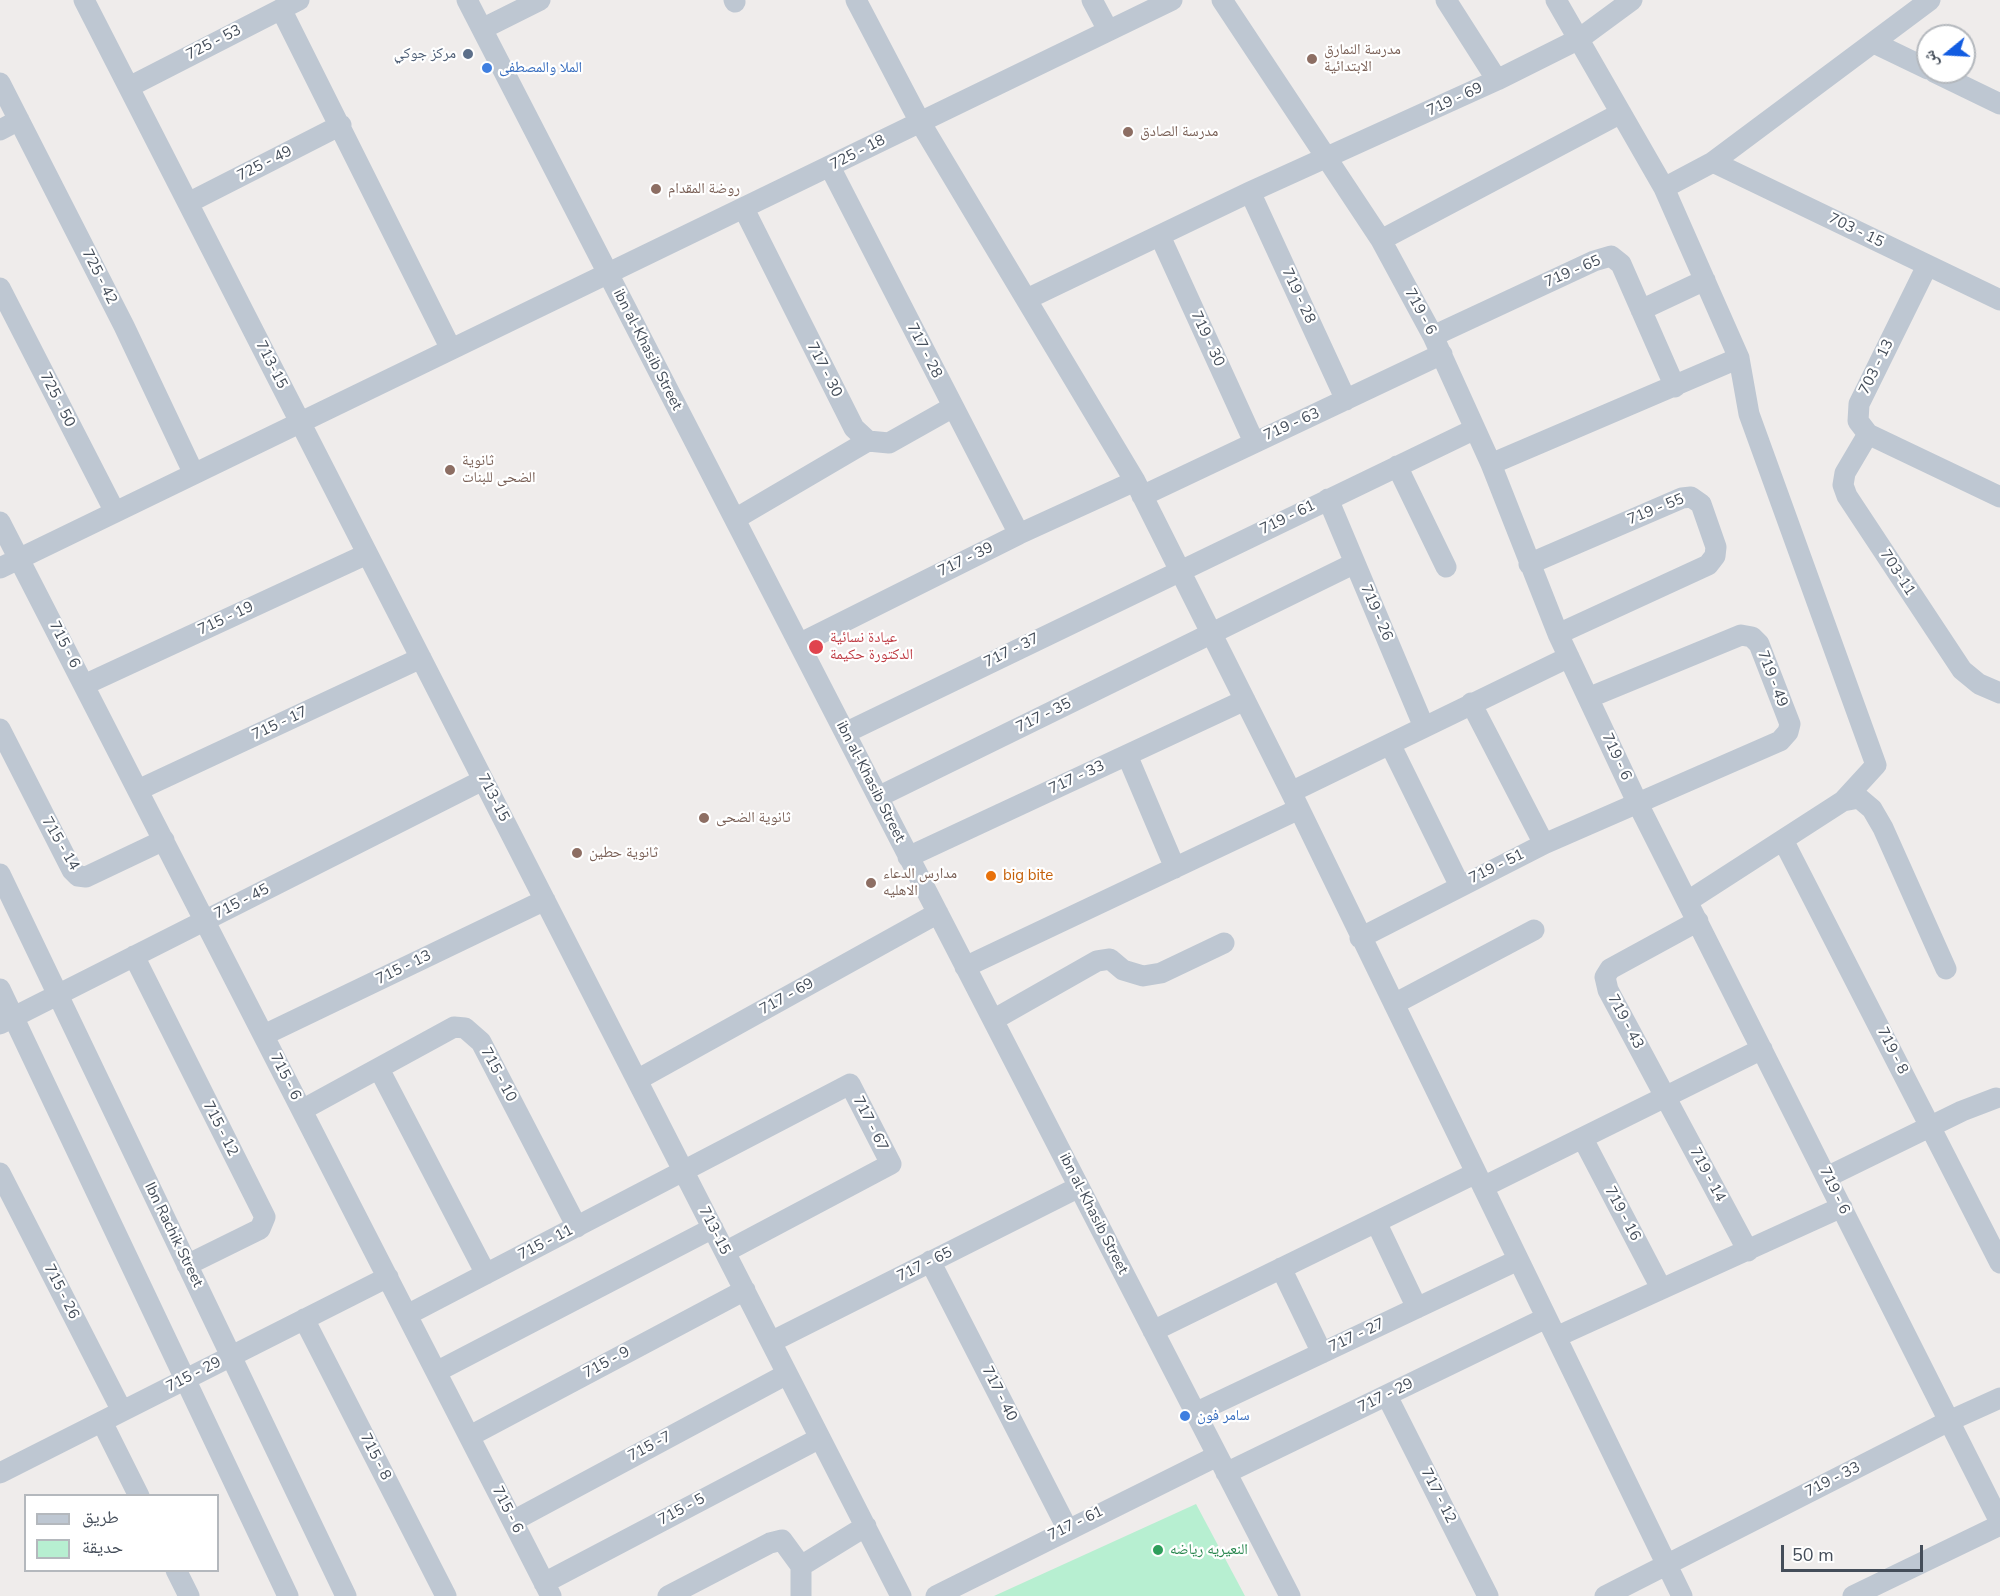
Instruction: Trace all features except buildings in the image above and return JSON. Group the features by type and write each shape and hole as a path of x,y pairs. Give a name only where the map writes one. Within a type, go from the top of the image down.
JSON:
{"street":[{"name":"713-15","path":"84,0 901,1596"},
{"name":"ibn al-Khasib Street","path":"467,0 1290,1596"},
{"path":"482,29 540,0"},
{"path":"856,0 920,122 1139,488 1295,800 1360,938 1682,1596"},
{"path":"1092,0 1107,30"},
{"name":"725 - 18","path":"0,568 1172,0"},
{"name":"719 - 6","path":"1222,0 1329,158 1381,240 1438,345 1491,464 1558,634 1637,802 2000,1523"},
{"path":"1446,0 1497,80"},
{"path":"1556,0 1664,188 1739,358 1749,414 1876,765 1843,801 1688,901"},
{"name":"719 - 69","path":"1027,299 1250,192 1497,80 1579,39 1632,0"},
{"path":"1664,188 1713,162 1930,0"},
{"name":"725 - 53","path":"129,87 290,4"},
{"path":"290,4 341,125 451,349"},
{"path":"1874,43 1916,63"},
{"name":"725 - 42","path":"0,82 124,326 194,474"},
{"path":"1959,84 2000,104"},
{"path":"1381,240 1621,113"},
{"path":"0,130 19,120"},
{"name":"725 - 49","path":"188,203 341,125"},
{"name":"703 - 15","path":"1713,162 2000,300"},
{"name":"717 - 28","path":"830,167 1019,534"},
{"name":"719 - 28","path":"1250,192 1346,400"},
{"name":"717 - 30","path":"744,209 854,428 868,441"},
{"name":"719 - 30","path":"1160,236 1254,442"},
{"name":"719 - 65","path":"1438,345 1594,261 1611,256 1621,264 1675,387"},
{"name":"703 - 13","path":"1868,434 1860,426 1857,409 1927,266"},
{"path":"1641,310 1705,280"},
{"name":"725 - 50","path":"0,288 115,512"},
{"name":"719 - 63","path":"1139,488 1254,442 1346,400 1438,345"},
{"path":"1491,464 1739,358"},
{"path":"735,519 868,441 889,443 953,407"},
{"name":"719 - 61","path":"1179,570 1475,429"},
{"path":"1868,434 2000,497"},
{"name":"703-11","path":"1868,434 1845,473 1843,484 1847,496 1962,670 1979,684 2000,693"},
{"path":"1397,466 1446,567"},
{"name":"717 - 39","path":"799,644 1019,534 1139,488"},
{"name":"719 - 55","path":"1529,564 1683,498 1692,497 1701,504 1716,547 1715,556 1708,565 1558,634"},
{"name":"719 - 26","path":"1328,499 1424,727"},
{"name":"715 - 6","path":"0,522 548,1589"},
{"name":"715 - 19","path":"84,685 368,554"},
{"name":"717 - 35","path":"878,796 1355,563"},
{"name":"717 - 37","path":"845,733 1179,570"},
{"name":"719 - 49","path":"1588,698 1741,635 1752,637 1759,644 1790,724 1788,732 1780,741 1637,802"},
{"path":"965,967 1175,868 1390,744 1569,657"},
{"name":"715 - 17","path":"138,790 421,658"},
{"name":"717 - 33","path":"909,857 1245,700"},
{"path":"1471,703 1544,844"},
{"name":"715 - 14","path":"0,729 72,870 78,876 86,877 164,840"},
{"path":"1390,744 1460,886"},
{"path":"1127,755 1175,868"},
{"name":"715 - 45","path":"7,1020 483,780"},
{"path":"1843,801 1859,798 1872,809 1946,969"},
{"name":"719 - 51","path":"1360,938 1544,844 1637,802"},
{"name":"719 - 8","path":"1782,840 2000,1263"},
{"name":"Ibn Rachik Street","path":"0,874 346,1596"},
{"name":"715 - 13","path":"264,1035 545,900"},
{"name":"717 - 69","path":"637,1080 938,914"},
{"name":"719 - 43","path":"1666,1099 1608,990 1605,977 1610,969 1698,921"},
{"path":"1394,1004 1534,930"},
{"path":"993,1020 1097,961 1110,959 1123,970 1143,976 1161,973 1224,943"},
{"name":"715 - 12","path":"134,956 265,1217 260,1229 187,1265"},
{"path":"0,989 7,1020 185,1379 288,1596"},
{"name":"715 - 10","path":"302,1110 454,1028 465,1028 481,1042 577,1227"},
{"path":"1153,1331 1376,1222 1583,1139 1762,1049"},
{"path":"379,1069 486,1274"},
{"name":"717 - 67","path":"684,1172 850,1084 891,1164 725,1252"},
{"path":"1827,1177 1930,1126 1996,1098"},
{"name":"719 - 14","path":"1666,1099 1748,1251"},
{"name":"719 - 16","path":"1583,1139 1661,1288"},
{"name":"715 - 11","path":"407,1315 684,1172"},
{"name":"715 - 26","path":"0,1173 122,1411"},
{"name":"717 - 65","path":"771,1342 1079,1187"},
{"path":"1556,1337 1842,1207"},
{"path":"1376,1222 1417,1308"},
{"path":"436,1372 713,1228"},
{"name":"717 - 27","path":"1195,1413 1518,1260"},
{"name":"717 - 40","path":"930,1261 1067,1528"},
{"path":"1281,1268 1322,1353"},
{"name":"715 - 29","path":"0,1473 388,1277"},
{"name":"715 - 9","path":"470,1436 745,1290"},
{"name":"717 - 29","path":"1222,1464 1387,1396 1546,1318"},
{"name":"715 - 8","path":"304,1319 442,1595"},
{"name":"715 -7","path":"513,1521 788,1374"},
{"name":"717 - 12","path":"1387,1396 1488,1596"},
{"name":"719 - 33","path":"1605,1596 1949,1421 2000,1398"},
{"path":"102,1422 138,1494"},
{"name":"715 - 5","path":"548,1589 820,1438"},
{"name":"717 - 61","path":"936,1596 1067,1528 1222,1464"},
{"path":"1853,1596 2000,1523"},
{"path":"801,1566 866,1526"},
{"path":"668,1596 770,1543 782,1540 801,1566 801,1596"},
{"path":"177,1572 189,1596"}],"green space":[{"name":"النعيريه رياضه","path":"1196,1504 1245,1596 994,1596"}],"place":[{"name":"مركز جوكي","path":"468,54"},
{"name":"مدرسة النمارق الابتدائية","path":"1312,59"},
{"name":"الملا والمصطفى","path":"487,68"},
{"name":"مدرسة الصادق","path":"1128,132"},
{"name":"روضة المقدام","path":"656,189"},
{"name":"ثانوية الضحى للبنات","path":"450,470"},
{"name":"عيادة نسائية الدكتورة حكيمة","path":"816,647"},
{"name":"ثانوية الضحى","path":"704,818"},
{"name":"ثانوية حطين","path":"577,853"},
{"name":"big bite","path":"991,876"},
{"name":"مدارس الدعاء الاهليه","path":"871,883"},
{"name":"سامر فون","path":"1185,1416"},
{"name":"النعيريه رياضه","path":"1158,1550"}]}
